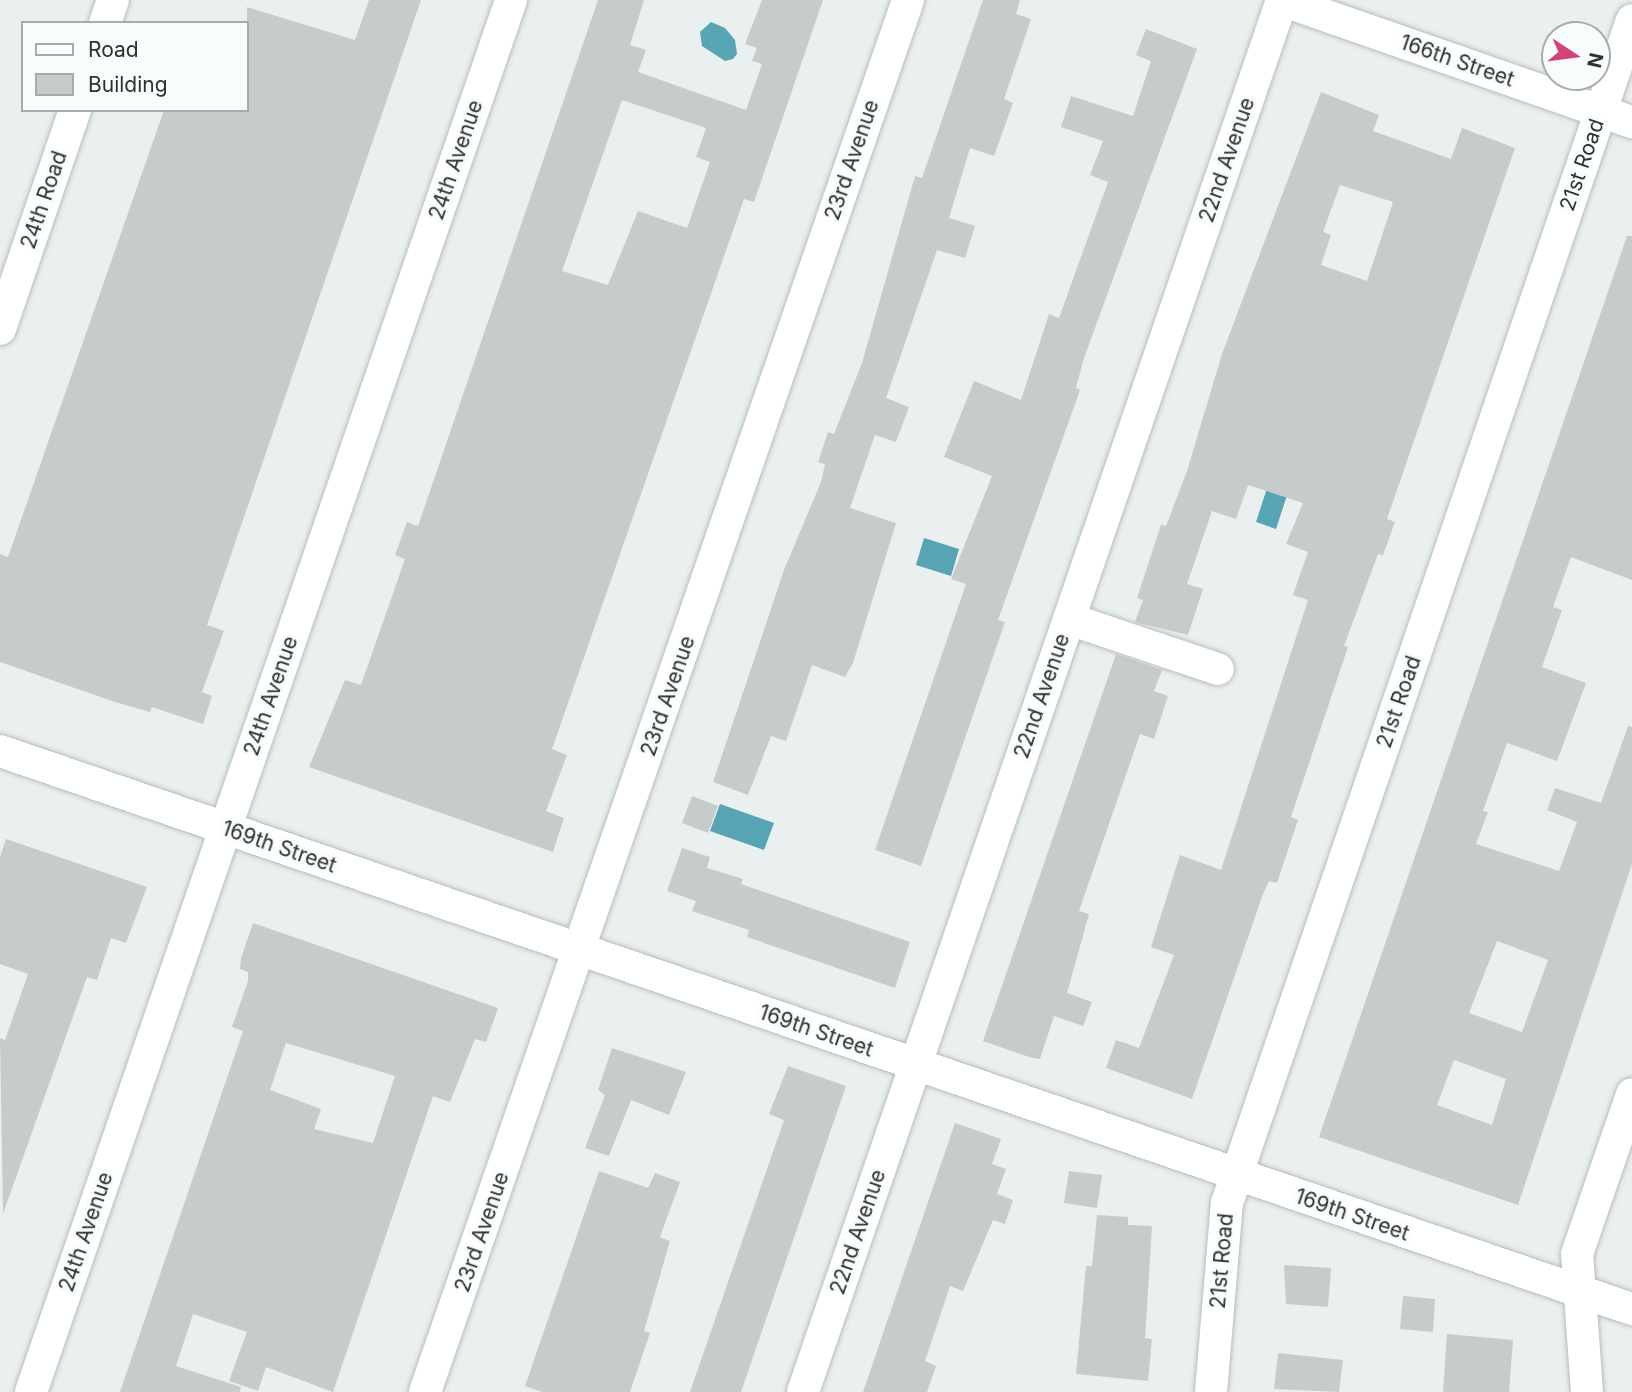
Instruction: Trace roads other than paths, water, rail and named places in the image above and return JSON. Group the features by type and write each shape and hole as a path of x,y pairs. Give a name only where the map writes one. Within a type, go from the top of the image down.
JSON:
{"street":[{"path":"106,21 113,0"},
{"name":"24th Avenue","path":"31,1392 511,0"},
{"name":"23rd Avenue","path":"425,1392 908,0"},
{"name":"166th Street","path":"1282,0 1632,122"},
{"name":"22nd Avenue","path":"803,1392 1282,0"},
{"name":"21st Road","path":"1211,1392 1227,1203 1632,20"},
{"name":"24th Road","path":"0,329 74,112"},
{"path":"1069,619 1218,669"},
{"name":"169th Street","path":"0,751 1632,1309"},
{"path":"1587,1392 1577,1254 1632,1094"}],"water":[{"path":"711,22 725,28 735,40 737,54 733,59 725,61 702,46 700,32"},
{"path":"1270,479 1290,486 1276,529 1256,522"},
{"path":"924,538 959,549 951,576 916,565"},
{"path":"720,804 774,823 764,850 710,831"}]}
